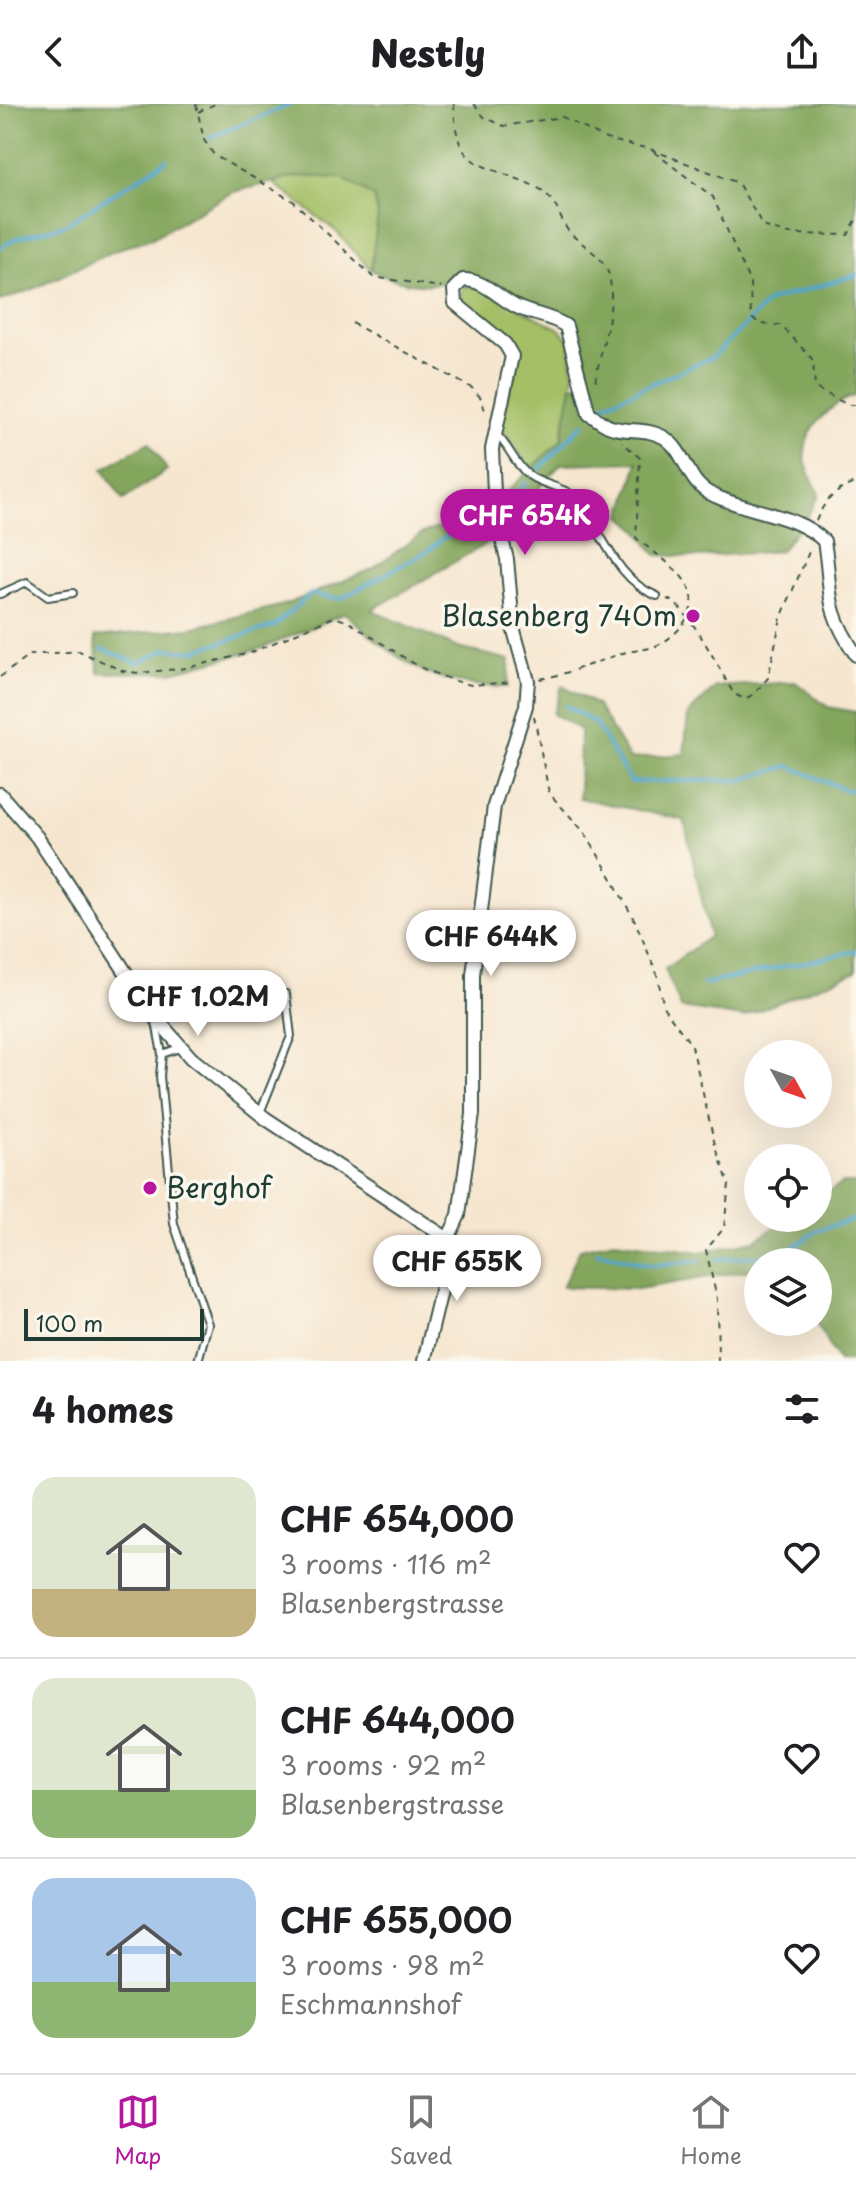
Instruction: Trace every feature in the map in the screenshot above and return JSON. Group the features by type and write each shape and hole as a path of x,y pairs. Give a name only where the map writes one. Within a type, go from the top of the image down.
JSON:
{"street":[{"path":"424,1361 446,1270 448,1239 459,1215 473,1114 473,975 494,806 526,706 528,681 513,627 507,559 495,513 492,449 512,356 505,344 455,303 454,289 463,280 476,280 519,308 553,318 566,326 589,414 611,428 633,428 661,436 675,446 693,482 707,493 745,510 782,518 812,530 824,541 828,600 835,624 856,655"},
{"path":"0,794 37,837 155,1017 182,1047 260,1113 448,1239"}],"lane":[{"path":"495,433 530,476 565,490 579,500 605,548 644,591 657,596"},
{"path":"0,594 27,582 48,597 73,593"},
{"path":"260,1113 291,1036 286,994"},
{"path":"155,1017 162,1054 160,1076 174,1224 208,1324 198,1361"},
{"path":"162,1054 182,1047"}],"path":[{"path":"196,104 204,140 214,155 293,201 373,277 454,289"},
{"path":"197,112 215,104"},
{"path":"454,104 455,134 462,153 478,163 536,186 550,197 569,231 603,261 610,277 611,301 594,394"},
{"path":"474,104 484,117 504,126 562,117 606,139 650,149 738,183 763,226 788,234 848,235 856,220"},
{"path":"650,149 713,197 750,283 751,318 762,324 781,325 813,360 815,388 848,405 856,405"},
{"path":"352,323 472,388 481,398 487,419"},
{"path":"0,677 30,655 79,651 123,671 139,673 186,668 261,649 334,617 349,622 419,667 471,685 571,674 620,653 655,647 676,632 687,617 692,609 691,591 636,538 640,458 631,447 619,441"},
{"path":"657,596 674,601 687,617 734,694 745,699 754,694 768,678 781,618 811,553 812,530 825,501 836,490 856,482"},
{"path":"526,706 538,721 549,793 585,833 606,868 635,921 657,974 664,1008 692,1046 715,1145 729,1184 724,1228 706,1250 717,1299 718,1361"}],"green space":[{"path":"0,104 856,104 856,395 828,411 809,437 805,458 819,495 807,517 780,551 698,557 656,555 637,529 622,516 638,462 561,464 489,542 372,610 458,648 510,660 507,687 480,686 436,677 400,658 345,613 263,648 172,672 99,673 95,637 191,628 287,604 372,569 423,533 485,512 561,441 572,386 585,383 573,326 466,274 443,283 419,284 371,270 378,215 374,197 342,178 298,176 233,192 152,238 118,249 31,290 0,301"},
{"path":"298,176 342,178 374,196 378,215 371,270 337,232 272,182"},
{"path":"477,286 558,328 569,339 574,376 561,441 532,470 504,432 502,418 518,355 505,339 460,299 463,287"},
{"path":"149,442 167,470 123,500 103,469"},
{"path":"795,682 828,707 856,712 856,971 743,1017 681,1008 665,969 710,936 684,820 579,798 580,730 553,714 562,686 597,705 630,759 684,754 688,714 716,687"},
{"path":"842,1183 856,1183 856,1361 838,1361 824,1336 832,1336 832,1248 744,1248 744,1271 638,1289 562,1287 580,1249 614,1241 701,1252 754,1241 768,1232 832,1232 832,1190"}],"waterway":[{"path":"209,138 292,104"},
{"path":"0,248 17,238 65,225 167,160"},
{"path":"603,405 713,357 769,301 856,275"},
{"path":"539,469 583,424"},
{"path":"505,508 526,483"},
{"path":"102,649 138,663 166,649 193,651 274,626 311,594 340,599 428,551 442,539 487,518"},
{"path":"566,706 595,723 631,782 741,780 789,766 846,790 856,791"},
{"path":"704,984 856,951"},
{"path":"718,1259 784,1254 818,1230 856,1219"},
{"path":"597,1252 651,1265 700,1261"}],"place":[{"name":"Blasenberg 740m","path":"693,616"},
{"name":"Berghof","path":"150,1188"}]}
